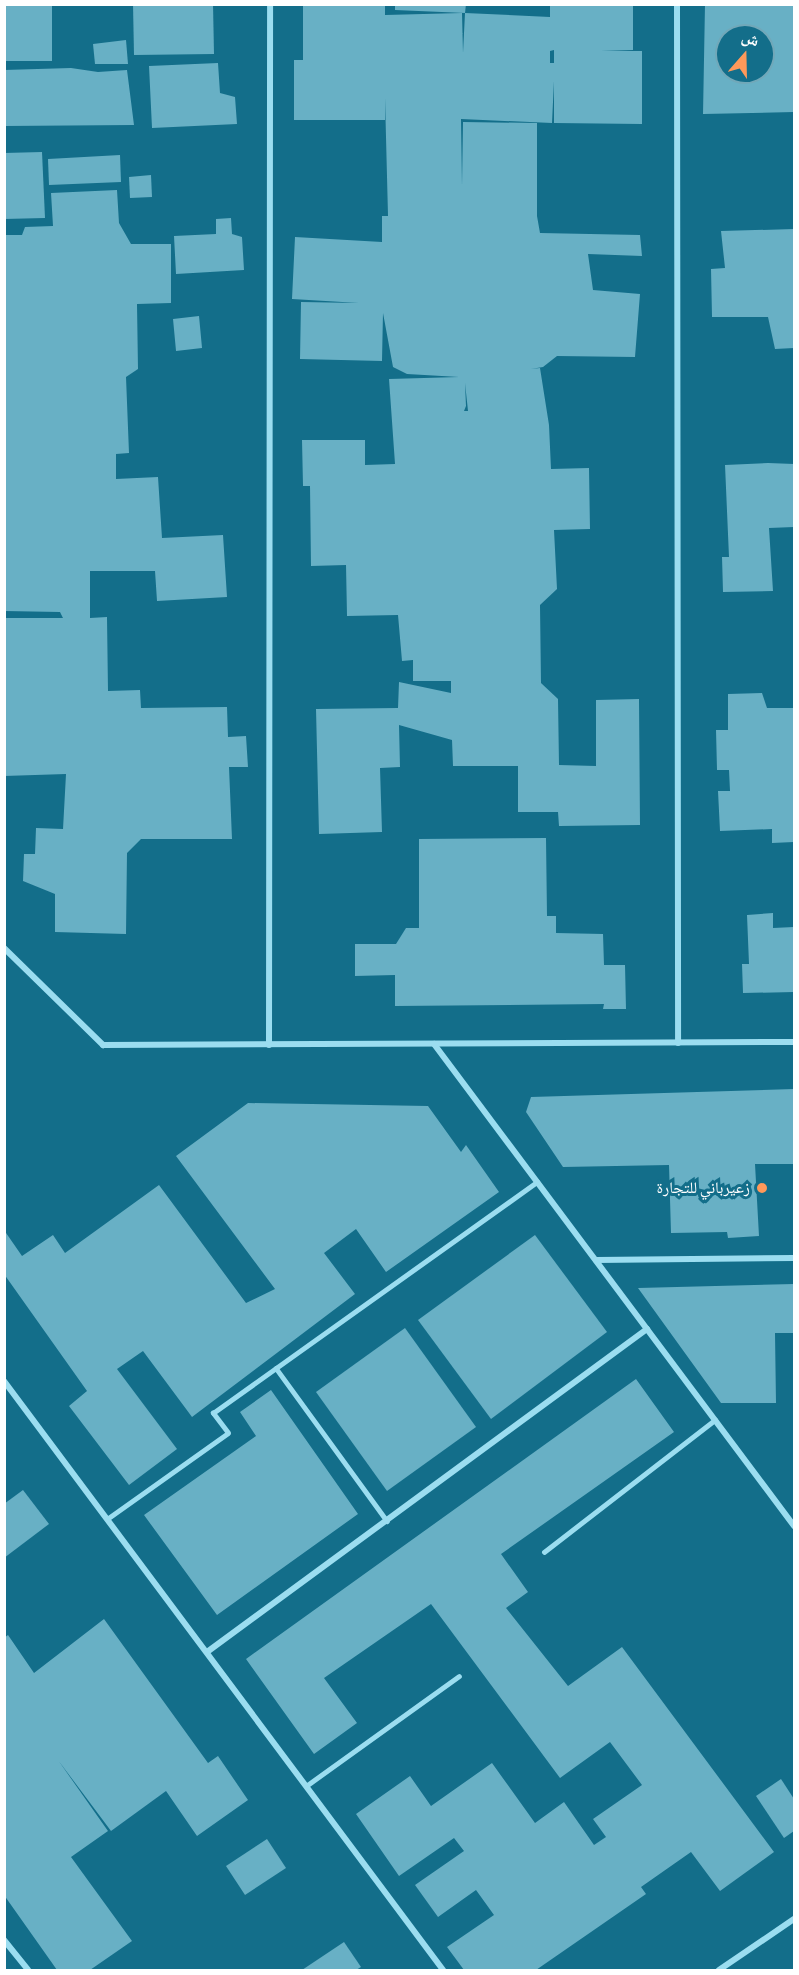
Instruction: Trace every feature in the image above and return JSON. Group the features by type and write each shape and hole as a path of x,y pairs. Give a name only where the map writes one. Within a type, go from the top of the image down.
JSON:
{"street":[{"path":"269,1045 270,4"},
{"path":"677,4 678,1043"},
{"path":"4,948 103,1046 795,1042"},
{"path":"434,1044 795,1526"},
{"path":"596,1260 795,1258"},
{"path":"207,1652 647,1329"},
{"path":"4,1381 443,1971"},
{"path":"719,1971 795,1919"},
{"path":"4,1940 28,1971"}],"lane":[{"path":"107,1519 228,1433 213,1413 537,1182"},
{"path":"276,1368 387,1521"},
{"path":"544,1552 715,1420"},
{"path":"306,1785 459,1676"}],"building":[{"path":"4,4 52,4 52,61 4,61"},
{"path":"133,4 213,4 214,54 134,55"},
{"path":"303,4 385,4 385,15 462,13 463,53 465,13 550,17 550,4 633,4 633,50 601,51 642,51 642,124 554,123 554,81 552,123 461,119 462,186 463,122 537,123 537,216 540,233 640,235 642,256 588,254 593,290 640,294 635,357 557,356 543,367 531,369 540,368 549,425 551,469 589,468 590,529 554,530 557,589 540,605 541,683 558,699 559,765 596,766 596,700 639,699 640,825 559,826 558,812 518,812 518,766 453,766 452,740 399,725 400,767 380,768 382,832 319,834 316,709 398,708 399,682 451,693 451,681 413,681 413,660 402,661 398,615 347,616 346,565 311,566 310,486 303,486 302,440 365,440 365,465 395,464 389,379 459,377 407,374 393,367 383,313 382,361 300,359 301,302 359,303 292,299 295,237 382,242 382,216 388,216 385,98 385,120 294,120 294,60 303,60","holes":["554,50 554,63 550,63 550,51","465,383 468,411 464,411 466,406"]},
{"path":"395,4 466,4 465,13 395,10"},
{"path":"705,4 794,4 794,112 703,114"},
{"path":"126,40 128,64 95,64 93,44"},
{"path":"218,63 220,93 235,97 237,124 152,128 149,66"},
{"path":"71,68 98,72 127,70 134,125 4,126 4,70"},
{"path":"42,152 45,218 4,219 4,153"},
{"path":"120,155 121,182 49,185 48,159"},
{"path":"151,175 152,197 130,198 129,177"},
{"path":"117,190 119,223 131,244 171,244 171,303 137,304 138,369 126,377 129,453 116,454 116,479 158,477 162,538 223,535 227,597 157,601 155,571 90,571 90,618 107,617 108,691 140,690 141,708 227,707 228,737 246,736 248,767 229,767 232,839 141,839 127,853 126,934 55,932 55,894 23,881 24,854 35,854 36,828 63,829 66,774 4,776 4,618 63,618 60,612 4,611 4,235 22,235 25,227 53,226 51,193"},
{"path":"231,218 232,234 242,237 244,270 176,274 174,236 216,234 216,219"},
{"path":"794,229 794,348 775,349 768,317 712,317 711,269 725,268 721,231"},
{"path":"199,316 202,348 176,351 173,319"},
{"path":"794,464 794,527 769,528 773,591 723,592 722,557 729,557 725,465"},
{"path":"762,693 767,708 794,708 794,842 772,843 772,829 720,831 718,791 730,791 729,770 717,770 716,730 728,730 728,694"},
{"path":"546,838 547,916 556,916 556,933 603,934 604,965 625,965 626,1009 603,1009 604,1004 395,1006 395,975 355,976 355,944 396,944 406,928 419,928 419,839"},
{"path":"773,913 773,928 794,927 794,992 743,993 742,964 749,964 747,915"},
{"path":"794,1089 794,1164 755,1164 759,1236 728,1238 727,1232 671,1233 669,1165 563,1167 526,1112 531,1097"},
{"path":"248,1103 428,1106 461,1152 466,1145 499,1192 386,1272 356,1229 324,1253 355,1294 192,1417 143,1351 117,1369 177,1449 129,1485 69,1406 87,1391 4,1274 4,1230 22,1256 53,1235 65,1253 159,1185 246,1303 275,1289 176,1156"},
{"path":"535,1235 607,1332 491,1419 418,1320"},
{"path":"794,1284 794,1333 775,1333 776,1403 721,1403 638,1288"},
{"path":"405,1328 476,1427 387,1491 316,1392"},
{"path":"636,1379 674,1432 501,1554 528,1592 506,1608 568,1686 622,1647 774,1852 720,1891 691,1852 641,1887 646,1894 536,1970 464,1970 447,1947 494,1915 476,1890 438,1917 415,1885 464,1851 454,1838 399,1876 356,1814 410,1776 431,1806 492,1763 535,1823 564,1802 594,1845 606,1837 593,1819 642,1785 610,1742 560,1778 431,1604 324,1678 357,1723 314,1754 246,1659"},
{"path":"271,1390 358,1514 217,1615 144,1515 256,1436 240,1412"},
{"path":"23,1490 49,1524 4,1558 4,1504"},
{"path":"104,1619 208,1763 218,1756 248,1800 197,1836 166,1791 111,1831 58,1760 108,1831 71,1857 132,1941 90,1970 57,1970 4,1895 4,1638 8,1635 34,1673"},
{"path":"781,1779 794,1799 794,1831 784,1838 756,1796"},
{"path":"267,1839 286,1868 245,1895 226,1866"},
{"path":"344,1942 361,1967 356,1970 302,1970"}],"place":[{"name":"زعيرباني للتجارة","path":"762,1188"}]}
